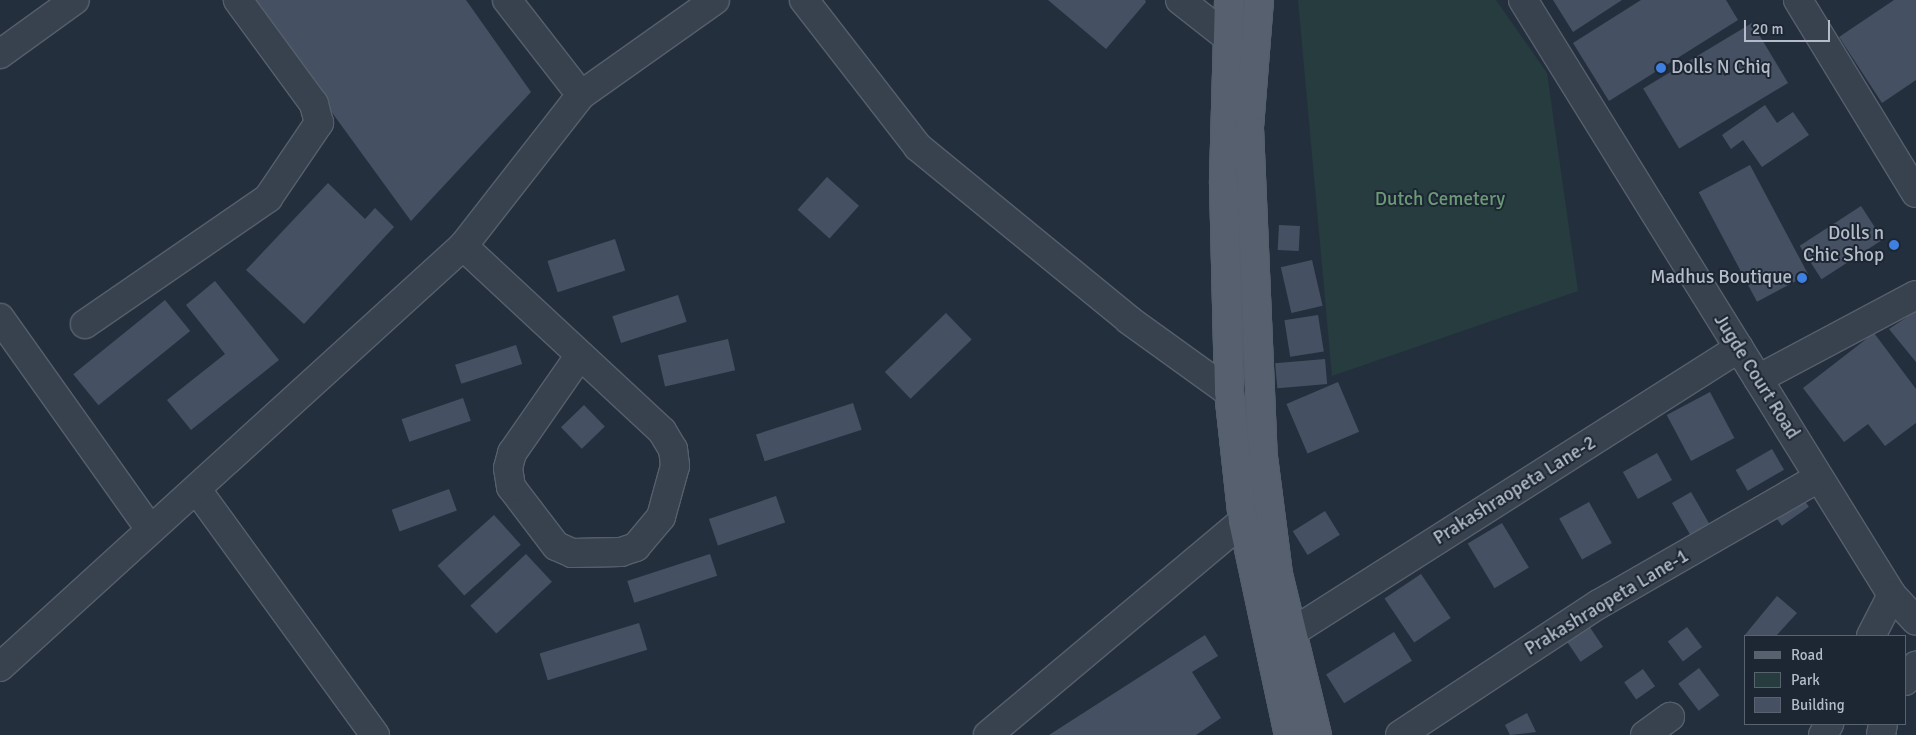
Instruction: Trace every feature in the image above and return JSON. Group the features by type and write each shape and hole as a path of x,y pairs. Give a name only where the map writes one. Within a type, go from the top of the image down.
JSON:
{"main road":[{"path":"1229,0 1224,211 1229,392 1243,521 1289,735"},
{"path":"1259,0 1249,128 1257,364 1272,535 1291,633 1317,735"}],"street":[{"path":"0,54 75,0"},
{"path":"85,324 262,202 318,123 314,104 238,0"},
{"path":"507,0 581,95"},
{"path":"0,667 150,529 197,490 463,246 581,95 716,0"},
{"path":"804,0 918,147 1129,320 1229,392"},
{"path":"1180,0 1227,37"},
{"name":"Jugde Court Road","path":"1524,0 1818,478 1892,595 1916,621"},
{"path":"1798,0 1916,193"},
{"path":"463,246 662,431 672,448 675,466 661,517 636,547 621,552 572,553 556,546 511,487 512,453 580,355"},
{"path":"1758,379 1916,295"},
{"path":"0,318 150,529"},
{"name":"Prakashraopeta Lane-2","path":"1291,633 1739,348"},
{"name":"Prakashraopeta Lane-1","path":"1400,735 1599,604 1818,478"},
{"path":"197,490 375,735"},
{"path":"988,735 1243,521"},
{"path":"1872,635 1892,595"},
{"path":"1906,680 1916,666"},
{"path":"1645,735 1670,717"}],"green space":[{"name":"Dutch Cemetery","path":"1298,0 1496,0 1547,73 1578,291 1332,376"}],"building":[{"path":"250,0 466,0 531,92 411,221"},
{"path":"1048,0 1145,0 1146,2 1106,49"},
{"path":"1553,0 1622,0 1573,32"},
{"path":"1641,0 1726,0 1738,20 1609,101 1573,43"},
{"path":"1894,0 1916,0 1916,80 1882,103 1839,37"},
{"path":"1752,23 1788,83 1679,148 1643,88"},
{"path":"1765,105 1777,123 1793,112 1809,135 1762,167 1743,140 1731,149 1722,135"},
{"path":"1750,165 1808,274 1757,302 1699,192"},
{"path":"827,177 859,206 830,238 798,210"},
{"path":"328,183 365,219 375,208 394,227 304,324 246,270"},
{"path":"1861,206 1883,240 1822,279 1800,246"},
{"path":"1279,225 1300,226 1299,251 1278,250"},
{"path":"615,239 625,270 558,292 547,261"},
{"path":"1312,260 1323,306 1291,313 1281,267"},
{"path":"215,281 279,360 191,430 167,400 225,354 186,305"},
{"path":"678,295 687,322 621,343 612,316"},
{"path":"165,300 190,331 98,405 73,374"},
{"path":"1916,311 1916,362 1889,329"},
{"path":"946,313 972,340 911,399 885,372"},
{"path":"1318,315 1324,352 1290,357 1284,320"},
{"path":"1874,333 1916,389 1916,423 1885,446 1868,424 1844,442 1803,388"},
{"path":"728,339 735,370 665,386 658,355"},
{"path":"516,345 522,364 461,384 455,365"},
{"path":"1325,359 1327,384 1277,388 1275,363"},
{"path":"1338,382 1359,432 1308,454 1286,404"},
{"path":"1710,392 1734,438 1691,461 1667,415"},
{"path":"463,398 471,421 409,442 402,419"},
{"path":"853,403 862,430 765,461 756,435"},
{"path":"584,405 605,427 582,449 561,427"},
{"path":"1772,449 1784,470 1748,491 1736,470"},
{"path":"1657,453 1672,480 1638,499 1623,472"},
{"path":"449,489 457,511 400,531 392,510"},
{"path":"1691,492 1711,527 1692,538 1672,503"},
{"path":"776,496 785,522 718,546 709,519"},
{"path":"1802,497 1809,507 1782,526 1775,516"},
{"path":"1589,502 1612,543 1582,560 1559,518"},
{"path":"1325,511 1340,535 1308,555 1293,531"},
{"path":"494,515 521,545 464,596 438,566"},
{"path":"1502,523 1529,568 1494,588 1468,544"},
{"path":"526,554 552,582 496,634 470,606"},
{"path":"710,554 717,576 634,603 627,581"},
{"path":"1421,574 1451,618 1414,643 1385,599"},
{"path":"1777,596 1797,613 1777,635 1745,635"},
{"path":"639,623 647,650 548,680 540,653"},
{"path":"1589,626 1603,647 1581,662 1567,641"},
{"path":"1687,627 1702,647 1683,661 1668,641"},
{"path":"1394,632 1412,661 1344,703 1326,674"},
{"path":"1205,635 1218,656 1192,672 1221,718 1196,735 1049,735"},
{"path":"1699,668 1719,695 1699,711 1678,684"},
{"path":"1643,669 1655,686 1636,699 1624,682"},
{"path":"1527,713 1536,732 1510,735 1505,725"}],"place":[{"name":"Dolls N Chiq","path":"1661,68"},
{"name":"Dolls n Chic Shop","path":"1894,245"},
{"name":"Madhus Boutique","path":"1802,278"}]}
